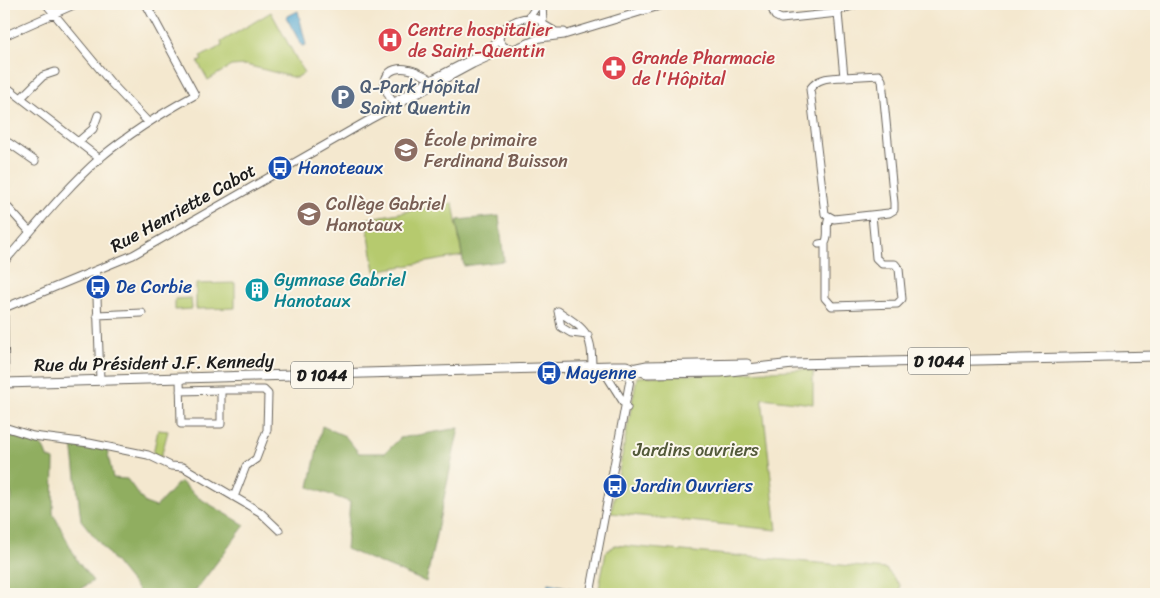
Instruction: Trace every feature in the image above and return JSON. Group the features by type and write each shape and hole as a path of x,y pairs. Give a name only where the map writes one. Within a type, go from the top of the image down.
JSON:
{"main road":[{"name":"Rue du Président J.F. Kennedy","path":"4,383 592,370 626,366 647,373 721,372 786,365 1156,356"},
{"name":"Rue du Président J.F. Kennedy","path":"592,370 605,373 628,373 632,369"}],"street":[{"path":"46,4 112,84 148,122"},
{"path":"4,36 76,4"},
{"path":"4,262 73,185 100,159 148,122 195,94 146,4"},
{"path":"538,4 530,16 536,17 556,32 569,33"},
{"path":"540,38 544,33 542,4"},
{"path":"540,38 569,33 666,4"},
{"path":"770,4 775,16 781,19 838,13 840,10 857,4"},
{"path":"838,13 844,77"},
{"name":"Rue Henriette Cabot","path":"369,120 430,80 489,50 498,40 500,32 504,27 530,16"},
{"name":"Rue Henriette Cabot","path":"4,308 149,246 369,120 473,64 506,49 514,49 540,38"},
{"path":"498,40 506,49"},
{"path":"394,103 385,85 388,74 396,68 405,67 430,80 431,83 412,94 407,100"},
{"path":"22,98 43,76 55,72"},
{"path":"874,73 879,75 882,80 894,210 889,213 829,218 825,214 810,89 815,82 820,80 874,73"},
{"path":"4,85 100,159"},
{"path":"79,141 93,129 98,116"},
{"path":"5,144 35,162"},
{"path":"4,203 30,232"},
{"path":"829,218 826,224 828,239 822,244 825,298 827,302 832,306 898,304 902,299 899,269 895,264 882,264 876,258 872,215"},
{"path":"96,270 100,380"},
{"path":"97,315 142,313"},
{"path":"4,315 4,383"},
{"path":"588,335 592,370"},
{"path":"590,594 627,408 632,369"},
{"path":"605,373 627,408"},
{"path":"180,378 181,424 191,426 221,424 221,390"},
{"path":"180,391 264,390 268,394 267,430 256,460 246,466 234,497"},
{"path":"4,428 33,436 80,441 148,455 171,466 183,467 272,521 279,530"}],"green space":[{"path":"271,12 304,73 296,78 246,65 231,66 208,80 198,62 202,60 200,57 222,46 221,42"},
{"path":"453,203 462,256 375,271 366,219"},
{"path":"499,216 504,261 464,266 457,224 458,220"},
{"path":"235,283 235,308 196,309 196,284"},
{"path":"191,298 192,309 175,310 175,299"},
{"name":"Jardins ouvriers","path":"813,369 813,404 762,398 777,530 611,513 637,377"},
{"path":"322,426 345,436 359,453 385,453 400,438 459,428 426,582 346,549 350,502 309,487"},
{"path":"158,430 168,431 161,457 153,454"},
{"path":"16,436 40,444 47,457 54,460 53,513 78,562 93,581 72,594 4,594 4,514 12,498 7,476 9,438"},
{"path":"72,443 107,450 113,478 127,479 145,503 156,507 180,481 199,498 245,525 193,594 141,594 81,520"},
{"path":"615,545 886,569 900,585 900,594 598,594 606,552"}],"water":[{"path":"298,11 306,45 302,46 286,17"},
{"path":"549,583 574,589 576,593 545,594"}],"place":[{"name":"Centre hospitalier de Saint-Quentin","path":"390,40"},
{"name":"Grande Pharmacie de l'Hôpital","path":"614,68"},
{"name":"Q-Park Hôpital Saint Quentin","path":"343,97"},
{"name":"École primaire Ferdinand Buisson","path":"406,150"},
{"name":"Hanoteaux","path":"280,168"},
{"name":"Collège Gabriel Hanotaux","path":"309,214"},
{"name":"De Corbie","path":"98,287"},
{"name":"Gymnase Gabriel Hanotaux","path":"257,290"},
{"name":"Mayenne","path":"549,373"},
{"name":"Jardin Ouvriers","path":"615,486"}]}
